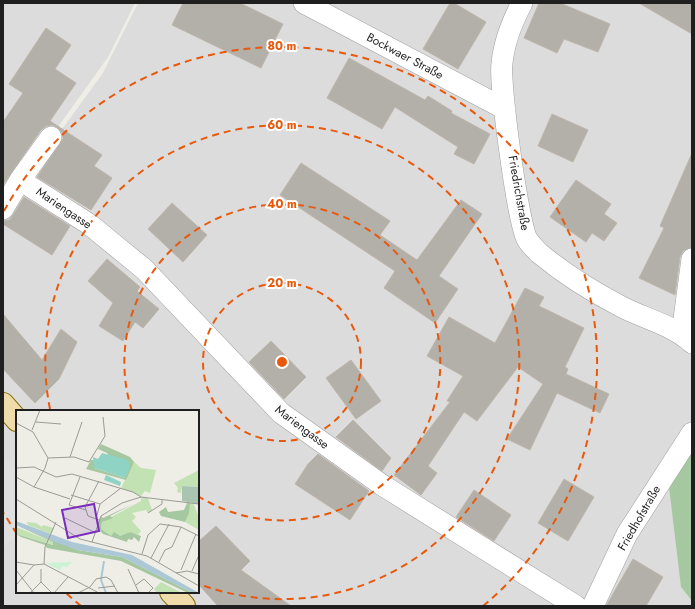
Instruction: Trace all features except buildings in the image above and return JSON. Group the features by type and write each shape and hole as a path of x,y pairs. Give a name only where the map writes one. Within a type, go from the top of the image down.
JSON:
{"main road":[{"path":"3,404 16,419"},
{"path":"172,593 184,606"}],"street":[{"name":"Bockwaer Straße","path":"304,3 505,109"},
{"name":"Friedrichstraße","path":"522,3 510,28 502,64 505,109 520,213 527,239 538,252 562,270 602,295 622,307 687,338"},
{"path":"3,208 20,180 51,137"},
{"name":"Mariengasse","path":"20,180 89,224 144,269 281,413 382,485 576,606"},
{"path":"687,338 692,259"},
{"name":"Friedhofstraße","path":"593,606 627,534 692,433"}],"shaded area":[{"path":"3,3 135,3 108,57 20,180 3,209"},
{"path":"138,3 692,3 692,433 681,587 692,601 692,606 3,606 3,214 14,195 103,73"},
{"path":"6,458 16,469 16,536 3,548 3,461"}],"green space":[{"path":"692,433 692,601 681,587 667,470"}]}
